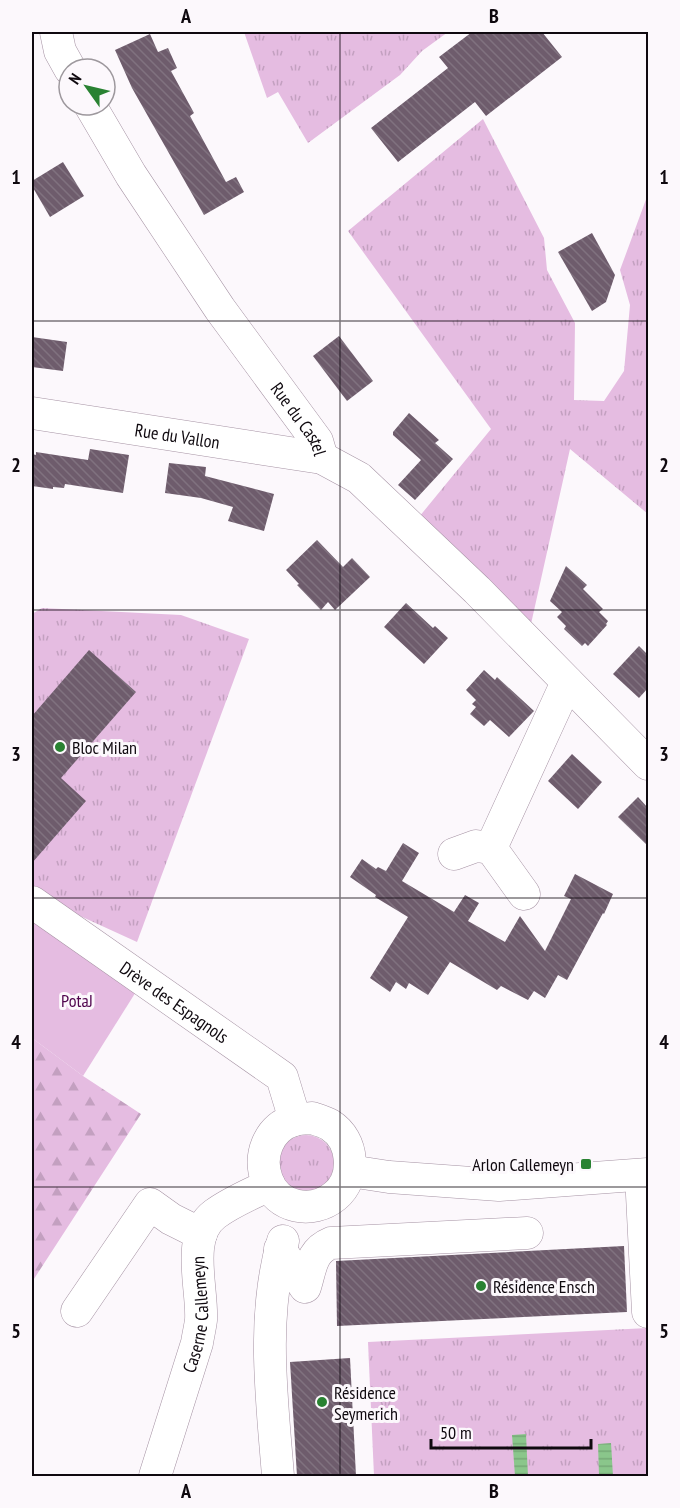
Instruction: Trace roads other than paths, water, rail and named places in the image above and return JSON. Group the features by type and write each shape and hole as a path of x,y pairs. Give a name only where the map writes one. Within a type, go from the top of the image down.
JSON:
{"street":[{"path":"56,32 63,57"},
{"name":"Rue du Castel","path":"97,117 130,175 220,309 317,441 322,458 359,478 477,590 648,764"},
{"name":"Rue du Vallon","path":"32,413 322,458"},
{"path":"490,848 567,682"},
{"path":"454,854 476,846 490,848 524,894"},
{"name":"Drève des Espagnols","path":"32,902 282,1077 295,1120"},
{"path":"312,1118 329,1124 343,1137 350,1153 350,1171 345,1185 335,1196 322,1203 293,1206 278,1199 268,1185 263,1170 263,1154 269,1139 280,1127 295,1120 312,1118"},
{"path":"350,1171 389,1177 499,1185 645,1174 648,1312"},
{"name":"Caserne Callemeyn","path":"155,1476 197,1343 201,1321 197,1264 201,1234 213,1215 268,1185"},
{"path":"77,1311 150,1204 171,1219 201,1234"},
{"path":"278,1476 269,1354 271,1312 280,1249 293,1206"},
{"path":"280,1249 305,1287 314,1256 320,1248 331,1243 527,1233"}],"place":[{"name":"Bloc Milan","path":"60,747"},
{"name":"Arlon Callemeyn","path":"586,1164"},
{"name":"Résidence Ensch","path":"481,1286"},
{"name":"Résidence Seymerich","path":"322,1402"}],"park label":[{"name":"PotaJ","path":"77,1000"}]}
